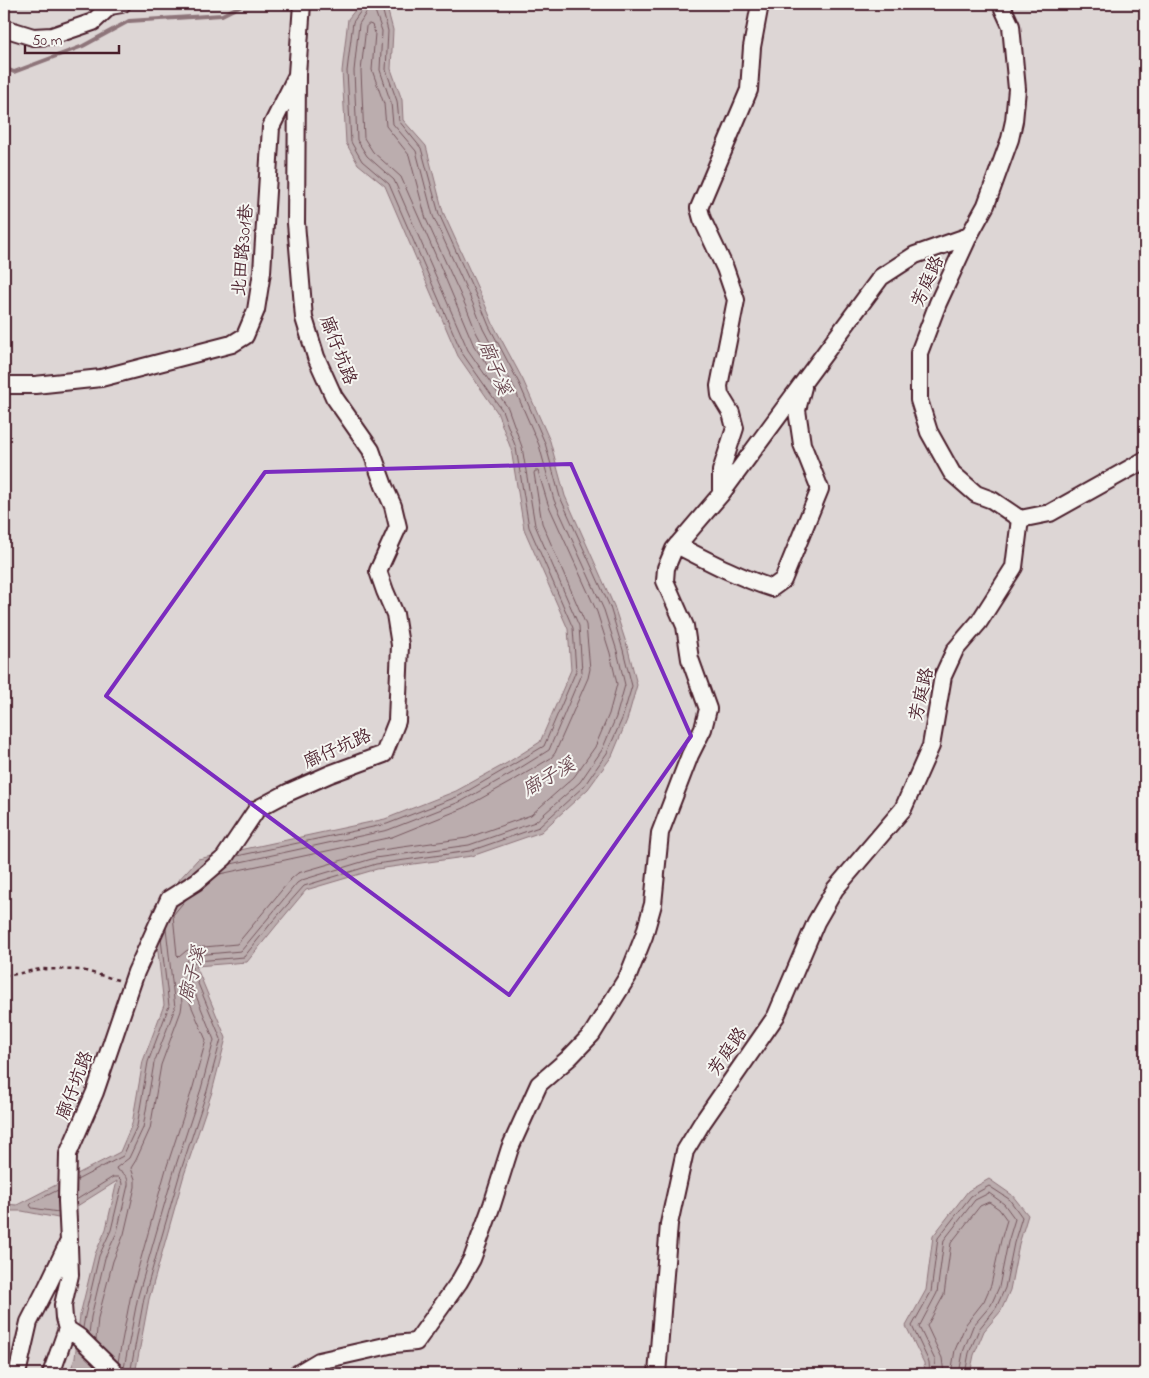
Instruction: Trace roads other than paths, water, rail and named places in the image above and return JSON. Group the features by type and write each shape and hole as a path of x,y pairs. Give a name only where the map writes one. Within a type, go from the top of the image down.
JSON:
{"street":[{"path":"4,28 33,37 52,36 93,22 110,6 122,4"},
{"name":"廍仔坑路","path":"16,1374 29,1322 69,1241 67,1201 68,1154 95,1092 132,983 169,899 196,882 224,858 258,809 330,774 384,754 397,721 400,645 395,614 384,591 378,571 398,527 393,506 371,450 334,397 316,357 304,318 296,224 297,74 302,4"},
{"path":"721,494 721,472 735,428 731,414 720,395 719,386 736,300 725,268 699,208 749,90 752,46 760,4"},
{"name":"芳庭路","path":"658,1374 669,1224 685,1151 702,1123 776,1016 816,922 835,890 903,809 931,746 943,676 956,650 979,622 1014,567 1020,520 992,500 976,494 952,473 929,432 919,400 920,354 938,303 969,236 986,205 1010,139 1014,121 1017,89 1011,26 1001,4"},
{"name":"北田路301巷","path":"4,385 35,385 101,378 232,344 245,336 256,310 262,272 271,126 297,74"},
{"path":"296,1374 319,1361 394,1344 416,1342 459,1282 472,1259 510,1148 539,1084 569,1058 592,1034 628,976 644,936 653,904 660,833 690,754 703,728 708,709 690,659 685,626 665,581 666,568 674,549 721,494 882,277 915,255 969,236"},
{"path":"677,545 724,570 763,586 772,588 783,580 820,489 802,444 797,410 806,379"},
{"path":"1020,520 1050,513 1145,460"},
{"path":"69,1241 70,1275 63,1305 64,1318 73,1333 118,1374"},
{"path":"51,1374 73,1333"}],"water":[{"name":"廍子溪","path":"360,4 386,4 393,30 391,69 402,100 403,120 426,146 443,212 493,324 523,380 550,441 565,496 614,606 637,685 627,720 612,756 588,789 541,832 472,856 377,869 306,890 247,962 196,966 226,1038 212,1092 184,1175 149,1299 135,1374 69,1374 75,1358 80,1315 95,1254 106,1229 117,1181 58,1218 22,1211 4,1211 4,1204 17,1205 120,1152 132,1124 143,1061 164,1005 153,908 198,859 385,819 456,791 507,763 540,742 571,670 568,629 524,529 511,449 497,412 458,356 385,186 358,164 346,143 342,71 348,19"},
{"path":"989,1179 1012,1195 1028,1215 1019,1244 1010,1290 1001,1311 984,1331 974,1355 970,1374 925,1374 924,1363 906,1326 926,1290 933,1236 968,1191"}],"waterway":[{"path":"4,68 14,72 83,46 129,21 222,15 244,4"}]}
